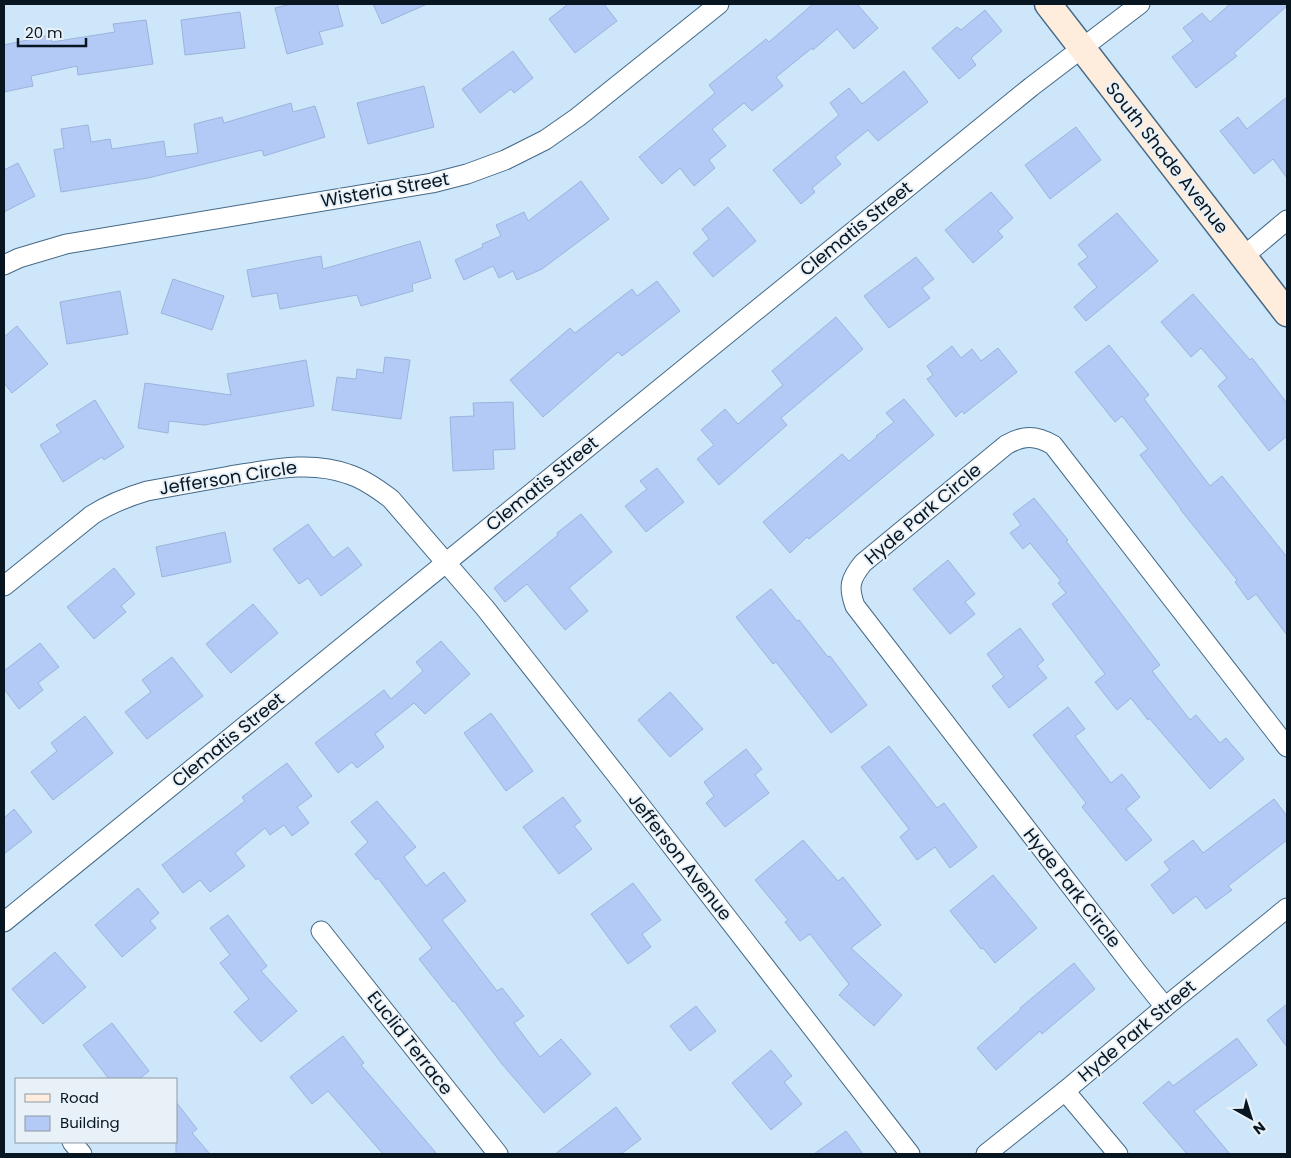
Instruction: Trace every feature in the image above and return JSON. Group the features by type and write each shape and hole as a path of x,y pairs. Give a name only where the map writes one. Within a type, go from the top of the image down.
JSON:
{"street":[{"name":"Wisteria Street","path":"4,265 19,258 66,244 432,183 467,174 505,160 545,140 578,117 719,4"},
{"name":"South Shade Avenue","path":"1048,4 1287,313"},
{"name":"Clematis Street","path":"4,922 1031,87 1140,4"},
{"path":"1244,256 1287,220"},
{"name":"Hyde Park Circle","path":"1166,1007 855,606 851,595 854,574 863,563 1006,445 1016,439 1030,437 1044,440 1053,445 1287,747"},
{"name":"Jefferson Circle","path":"4,586 92,514 132,495 147,490 280,468 306,466 348,474 374,486 391,499 446,562"},
{"name":"Jefferson Avenue","path":"446,562 485,608 626,787 910,1154"},
{"name":"Hyde Park Street","path":"986,1154 1287,908"},
{"name":"Euclid Terrace","path":"321,931 498,1154"},
{"path":"1065,1091 1118,1154"},
{"path":"73,1143 82,1154"}],"building":[{"path":"291,4 337,4 343,26 319,32 323,44 287,54 275,8"},
{"path":"373,4 427,4 382,24"},
{"path":"568,4 604,4 617,21 575,53 549,19"},
{"path":"813,4 857,4 878,28 854,49 837,29 813,50 812,48 776,77 783,86 752,111 744,103 712,129 726,146 709,160 715,168 694,186 680,168 662,184 639,157 715,93 709,85 766,39 769,42"},
{"path":"1230,4 1287,4 1287,6 1234,53 1237,56 1196,88 1172,57 1193,41 1183,28 1202,13 1210,22"},
{"path":"985,10 1002,31 971,58 976,65 959,79 932,48 957,27 961,30"},
{"path":"240,12 245,48 185,55 181,20"},
{"path":"146,20 153,64 78,75 77,66 31,76 33,86 4,92 4,45 50,35 52,42 115,32 113,24"},
{"path":"513,51 533,78 514,93 511,89 480,113 462,89"},
{"path":"904,71 928,102 878,141 868,130 835,157 841,164 812,188 815,192 801,204 773,170 839,115 830,103 849,88 862,104"},
{"path":"424,86 434,127 368,144 357,103"},
{"path":"1287,97 1287,178 1273,159 1254,174 1220,131 1238,117 1247,129"},
{"path":"291,103 293,112 315,106 325,137 264,156 262,150 148,178 61,192 54,150 64,148 61,129 88,125 91,142 110,139 112,149 164,141 166,157 198,153 194,124 222,117 224,123"},
{"path":"1076,127 1101,160 1050,199 1025,165"},
{"path":"18,163 35,196 4,212 4,170"},
{"path":"581,181 609,219 542,269 517,280 513,271 499,278 493,266 464,280 455,260 483,247 482,244 501,236 496,225 524,212 528,221"},
{"path":"991,192 1013,218 998,231 1003,237 973,263 945,230"},
{"path":"728,207 756,241 713,277 693,253 709,239 702,229"},
{"path":"1117,213 1158,261 1086,321 1074,307 1097,287 1078,264 1088,257 1078,245"},
{"path":"420,241 431,278 412,284 413,291 361,306 357,295 280,309 277,293 252,297 247,270 321,256 323,269"},
{"path":"916,257 934,279 922,288 930,298 889,328 864,296"},
{"path":"173,279 224,296 212,330 161,313"},
{"path":"657,281 680,311 622,356 618,352 543,417 510,380 570,328 575,333 632,289 637,296"},
{"path":"120,291 128,334 67,344 60,302"},
{"path":"1193,294 1250,360 1252,358 1287,403 1287,436 1269,451 1218,386 1227,378 1201,348 1191,357 1161,322"},
{"path":"836,317 863,349 781,418 787,425 719,485 697,459 714,445 701,430 725,409 738,424 783,385 772,371"},
{"path":"17,326 48,364 12,393 4,383 4,337"},
{"path":"1109,345 1149,395 1144,399 1210,486 1222,476 1287,557 1287,635 1256,594 1248,600 1235,582 1237,580 1180,509 1140,455 1148,449 1122,416 1115,422 1075,372"},
{"path":"952,346 961,358 972,349 981,361 998,348 1017,372 964,414 962,411 956,417 927,379 933,375 927,366"},
{"path":"385,357 410,360 401,419 332,410 337,377 356,379 357,369 383,373"},
{"path":"306,360 314,406 204,425 169,421 168,433 138,428 145,383 231,395 227,374"},
{"path":"904,399 934,435 809,539 807,537 790,553 763,522 842,454 849,461 877,437 894,422 886,413"},
{"path":"95,400 124,447 104,460 102,457 63,482 40,445 61,432 56,425"},
{"path":"513,402 515,449 493,450 494,469 453,471 450,417 474,416 473,403"},
{"path":"657,468 684,502 646,532 625,506 647,489 640,481"},
{"path":"1034,498 1068,540 1066,541 1160,665 1152,671 1190,720 1196,715 1220,743 1226,738 1244,759 1210,789 1149,718 1148,720 1131,698 1117,710 1095,682 1105,674 1052,604 1066,593 1058,583 1061,581 1030,543 1023,549 1010,533 1021,525 1013,514"},
{"path":"581,514 612,552 569,588 588,611 565,630 527,584 505,602 494,588"},
{"path":"308,524 333,558 348,547 362,565 321,596 308,578 299,584 273,549"},
{"path":"225,532 231,562 162,577 156,547"},
{"path":"948,560 975,594 965,602 975,614 950,634 913,589"},
{"path":"114,568 135,594 121,606 126,612 94,639 67,607"},
{"path":"771,589 797,621 799,620 828,657 830,656 867,705 831,733 776,662 773,664 736,617"},
{"path":"253,604 278,633 231,673 206,644"},
{"path":"1020,628 1044,660 1037,666 1047,678 1009,708 992,686 1004,677 987,654"},
{"path":"441,641 470,674 425,714 414,703 375,734 384,747 357,768 352,762 338,773 315,743 384,690 391,699 423,671 416,662"},
{"path":"40,643 59,667 38,683 43,690 19,709 4,689 4,671"},
{"path":"172,657 203,696 147,739 125,712 151,692 142,680"},
{"path":"670,692 703,729 670,757 638,720"},
{"path":"1068,707 1085,729 1075,736 1111,783 1122,774 1140,797 1126,809 1152,840 1126,861 1082,807 1086,803 1033,735"},
{"path":"491,713 533,771 506,791 464,733"},
{"path":"85,716 113,753 53,800 31,772 57,751 51,743"},
{"path":"889,746 937,808 944,803 977,847 950,868 935,847 917,860 900,837 909,829 861,767"},
{"path":"746,749 762,769 755,775 769,793 725,827 706,803 714,796 704,782"},
{"path":"287,763 312,796 297,807 309,823 292,836 284,825 270,835 265,828 235,853 245,866 210,892 200,880 183,893 162,865 245,801 242,797"},
{"path":"563,797 581,821 574,826 592,849 559,874 523,827"},
{"path":"1274,799 1287,816 1287,840 1228,886 1232,890 1206,909 1196,896 1173,914 1151,885 1170,870 1164,862 1193,840 1203,853"},
{"path":"377,801 416,847 404,857 426,886 444,872 466,901 442,920 497,991 502,988 524,1016 514,1023 540,1057 561,1039 591,1074 544,1113 502,1064 419,959 432,948 378,878 376,880 355,854 368,842 351,822"},
{"path":"14,809 32,832 4,854 4,818"},
{"path":"803,840 838,881 843,877 881,925 851,948 902,995 874,1026 839,995 849,984 810,934 800,941 785,922 788,920 755,880"},
{"path":"993,875 1037,928 995,963 950,911"},
{"path":"633,883 661,920 642,934 651,947 628,964 591,914"},
{"path":"138,888 159,913 150,921 156,928 122,957 95,925"},
{"path":"228,915 267,966 261,971 297,1011 261,1042 234,1012 249,999 220,963 230,955 210,928"},
{"path":"55,952 86,987 43,1024 12,989"},
{"path":"1074,963 1095,989 1042,1034 1040,1031 996,1070 977,1048 1020,1008"},
{"path":"1287,1004 1287,1047 1267,1020"},
{"path":"696,1006 716,1031 690,1051 670,1026"},
{"path":"112,1023 149,1071 140,1078 108,1078 83,1045"},
{"path":"343,1036 364,1063 361,1065 437,1154 383,1154 328,1091 312,1104 290,1077"},
{"path":"1237,1038 1257,1065 1194,1111 1230,1154 1187,1154 1143,1103 1169,1081 1173,1086"},
{"path":"771,1050 792,1076 784,1082 802,1104 771,1130 732,1083"},
{"path":"178,1105 197,1129 192,1133 210,1154 176,1154 176,1143 178,1143"},
{"path":"616,1107 641,1139 621,1154 555,1154"},
{"path":"846,1131 863,1154 814,1154"}]}
